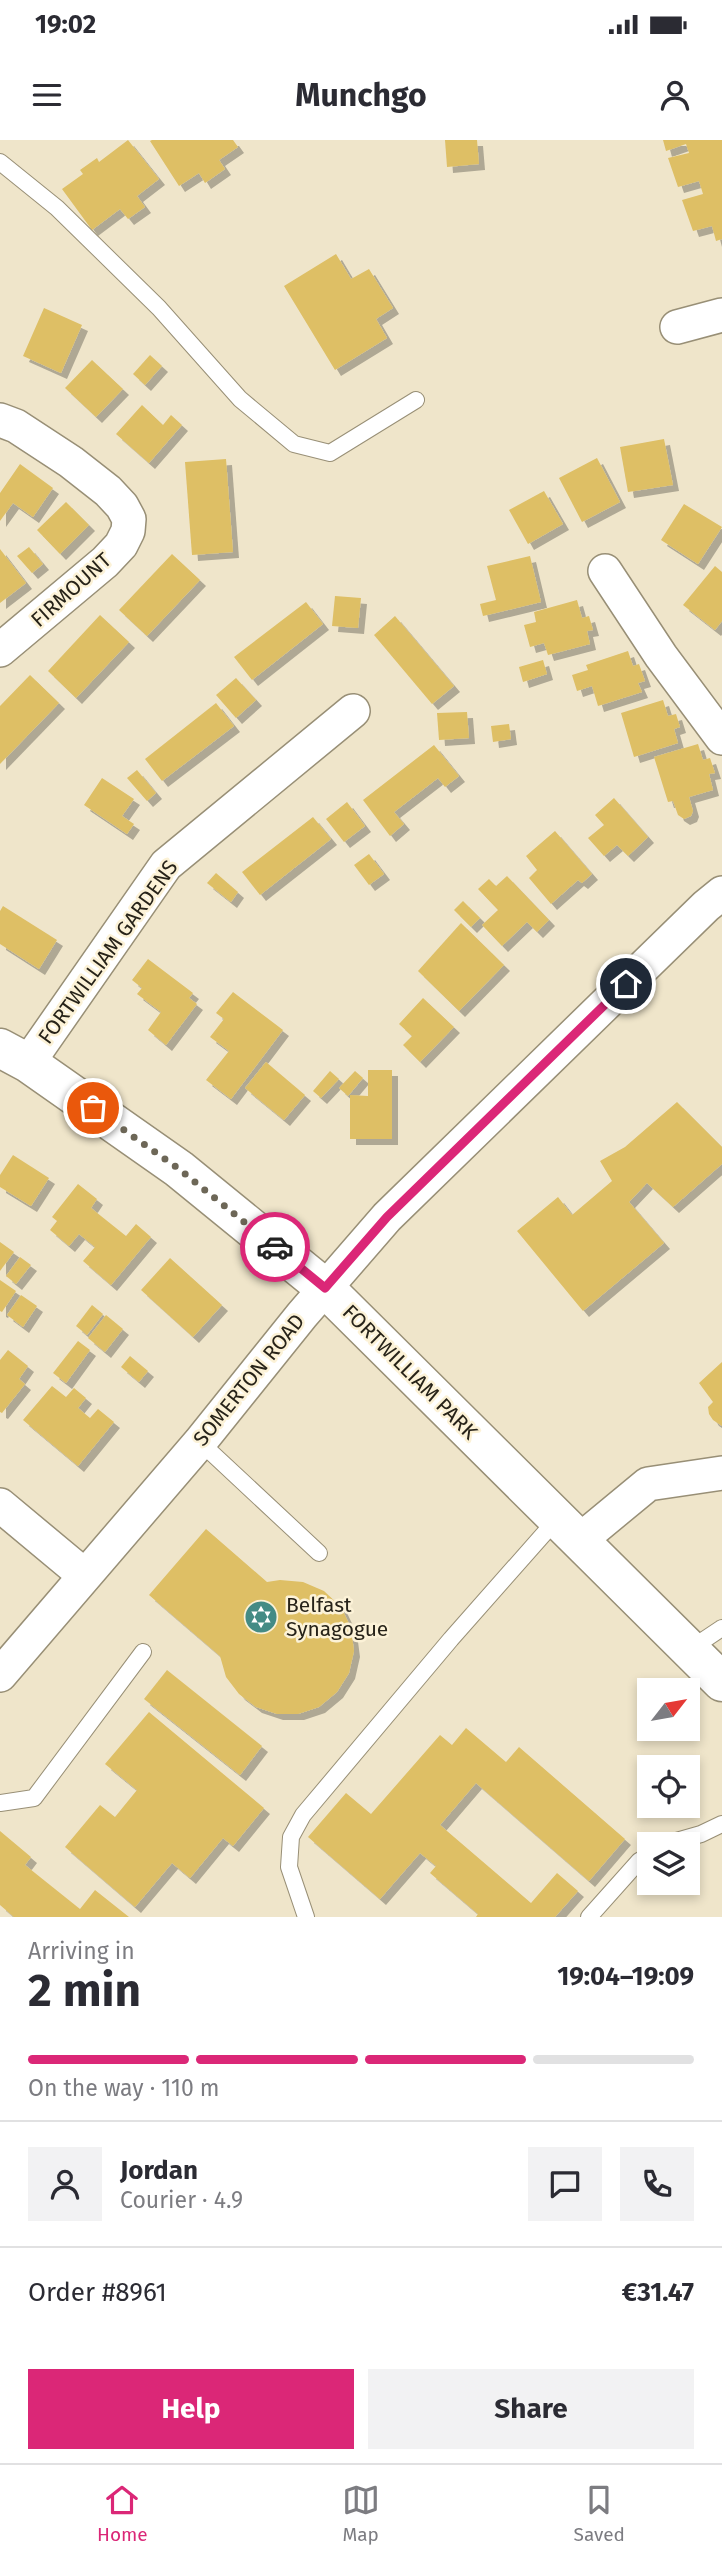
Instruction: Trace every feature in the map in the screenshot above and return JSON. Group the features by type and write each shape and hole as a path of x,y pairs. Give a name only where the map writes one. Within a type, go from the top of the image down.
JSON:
{"street":[{"path":"677,327 722,315"},
{"name":"FIRMOUNT","path":"0,420 16,426 71,462 108,491 122,506 129,519 128,531 121,544 105,562 0,650"},
{"path":"605,571 661,656 722,738"},
{"name":"FORTWILLIAM GARDENS","path":"14,1055 166,865 353,711"},
{"name":"SOMERTON ROAD","path":"0,1675 200,1442 325,1288 387,1217 717,907"},
{"name":"FORTWILLIAM PARK","path":"14,1055 179,1169 325,1288 722,1682"},
{"path":"568,1530 648,1484 722,1473"},
{"path":"0,1506 84,1575"}],"lane":[{"path":"0,162 57,208 159,308 240,399 294,444 330,453 416,400"},
{"path":"200,1442 319,1553"},
{"path":"306,1917 289,1867 291,1837 303,1815 451,1639 568,1530"},
{"path":"688,1650 722,1628"},
{"path":"0,1803 34,1798 143,1652"},
{"path":"700,1834 722,1825"},
{"path":"589,1917 637,1863"}],"building":[{"path":"128,140 159,179 137,196 145,207 128,219 120,209 92,230 62,189 83,174 80,170 97,158 99,162"},
{"path":"233,140 238,147 219,160 225,169 205,183 199,173 179,186 150,141"},
{"path":"445,140 477,140 479,164 447,167"},
{"path":"663,140 722,140 722,239 716,241 712,226 693,231 682,200 703,194 699,181 678,187 668,158 689,153 686,144 666,151"},
{"path":"336,254 351,279 369,269 393,308 376,319 387,338 335,370 284,286"},
{"path":"44,308 82,325 61,373 23,356"},
{"path":"150,355 162,366 145,385 133,374"},
{"path":"92,360 123,389 96,417 65,388"},
{"path":"142,405 163,425 171,415 182,425 149,463 116,434"},
{"path":"664,439 673,485 628,492 620,447"},
{"path":"597,458 620,502 582,522 559,478"},
{"path":"226,459 233,552 192,555 185,462"},
{"path":"20,464 53,488 33,517 13,503 0,521 0,493"},
{"path":"544,491 563,524 528,544 509,510"},
{"path":"66,502 89,525 60,554 37,530"},
{"path":"684,504 722,527 698,564 661,540"},
{"path":"29,547 43,564 32,573 17,556"},
{"path":"0,549 26,583 0,603"},
{"path":"172,554 200,580 147,636 119,610"},
{"path":"530,556 541,602 483,616 480,604 496,600 487,566"},
{"path":"715,566 722,572 722,621 715,630 683,605"},
{"path":"335,596 361,598 358,628 332,626"},
{"path":"577,600 582,618 589,616 593,630 587,631 590,644 548,655 544,643 530,647 524,625 536,622 534,612"},
{"path":"306,602 323,624 252,680 234,657"},
{"path":"100,615 129,642 76,698 48,671"},
{"path":"395,616 454,686 432,704 374,635"},
{"path":"628,651 633,666 639,664 645,681 638,683 642,692 598,706 592,686 577,691 572,675 588,670 586,665"},
{"path":"543,660 547,674 523,682 519,667"},
{"path":"30,675 59,703 0,764 0,706"},
{"path":"236,678 256,700 236,718 216,695"},
{"path":"663,700 668,716 676,714 680,727 674,729 678,743 634,757 621,713"},
{"path":"216,703 234,726 162,781 145,759"},
{"path":"467,712 469,738 439,740 437,713"},
{"path":"509,724 511,739 493,742 491,726"},
{"path":"698,744 703,760 710,758 715,773 709,774 713,790 689,797 693,811 691,816 684,819 678,815 673,801 668,802 654,757"},
{"path":"434,745 459,776 445,787 438,778 394,812 404,824 390,836 363,800"},
{"path":"137,770 156,793 147,801 127,778"},
{"path":"102,778 134,799 122,816 134,824 127,834 84,805"},
{"path":"614,798 648,837 628,856 617,845 604,856 588,838 604,825 595,815"},
{"path":"347,802 365,826 344,842 326,819"},
{"path":"313,817 331,839 260,895 242,872"},
{"path":"555,831 592,874 582,883 578,880 551,904 529,878 537,870 526,856"},
{"path":"369,854 384,874 369,885 354,865"},
{"path":"216,873 238,892 231,902 207,883"},
{"path":"507,876 549,920 537,932 527,922 502,946 482,925 498,910 478,889 489,879 496,886"},
{"path":"463,901 480,918 471,927 454,910"},
{"path":"3,906 57,940 39,969 0,944 0,911"},
{"path":"461,923 504,965 459,1011 418,971"},
{"path":"148,959 193,993 189,998 197,1004 166,1045 148,1030 161,1012 137,994 142,988 132,980"},
{"path":"233,992 283,1030 231,1099 206,1080 229,1051 210,1037 224,1019 216,1013"},
{"path":"423,998 454,1027 420,1062 403,1045 412,1036 399,1024"},
{"path":"266,1062 305,1095 284,1120 245,1088"},
{"path":"368,1070 392,1070 392,1139 350,1139 350,1095 368,1096"},
{"path":"330,1071 339,1079 321,1098 313,1091"},
{"path":"355,1071 363,1078 348,1096 339,1088"},
{"path":"677,1102 722,1147 722,1164 673,1207 647,1183 629,1202 664,1243 583,1311 517,1231 558,1197 572,1215 612,1181 600,1161 625,1147"},
{"path":"13,1155 49,1178 31,1206 0,1187 0,1175"},
{"path":"78,1184 97,1199 91,1208 126,1236 136,1224 151,1237 111,1285 83,1261 95,1247 79,1234 69,1246 50,1230 57,1221 52,1217"},
{"path":"0,1242 14,1252 0,1271"},
{"path":"20,1257 31,1265 16,1284 6,1276"},
{"path":"170,1258 222,1305 193,1337 141,1290"},
{"path":"0,1280 16,1291 2,1312 0,1311"},
{"path":"21,1295 37,1306 23,1327 7,1315"},
{"path":"92,1305 103,1314 87,1335 76,1326"},
{"path":"106,1315 123,1329 105,1352 88,1338"},
{"path":"78,1341 90,1350 66,1383 53,1373"},
{"path":"8,1350 28,1366 19,1379 25,1384 2,1413 0,1360"},
{"path":"130,1356 148,1371 139,1382 121,1367"},
{"path":"722,1362 722,1426 709,1414 708,1407 713,1402 699,1383"},
{"path":"52,1386 66,1397 74,1388 86,1398 78,1408 90,1418 98,1409 114,1422 78,1466 23,1420"},
{"name":"Belfast Synagogue","path":"206,1529 267,1582 303,1582 324,1591 341,1607 351,1628 354,1651 349,1673 337,1692 319,1707 298,1714 277,1714 256,1707 239,1694 226,1677 220,1656 149,1595"},
{"path":"167,1670 262,1746 240,1775 144,1699"},
{"path":"149,1712 264,1808 233,1846 223,1838 190,1878 172,1863 135,1907 65,1847 100,1805 115,1817 137,1790 105,1764"},
{"path":"466,1728 506,1762 519,1747 625,1839 589,1881 476,1783 440,1825 531,1903 557,1873 578,1891 555,1917 476,1917 478,1914 430,1873 436,1866 420,1853 380,1899 308,1837 346,1793 371,1814 440,1735 452,1745"},
{"path":"0,1831 31,1857 25,1865 80,1909 95,1890 129,1917 14,1917 0,1905"}],"way so far":[{"path":"93,1108 179,1169 275,1247"}],"place":[{"name":"Belfast Synagogue","path":"261,1617"}],"route":[{"path":"275,1247 325,1288 387,1217 626,984"}]}
